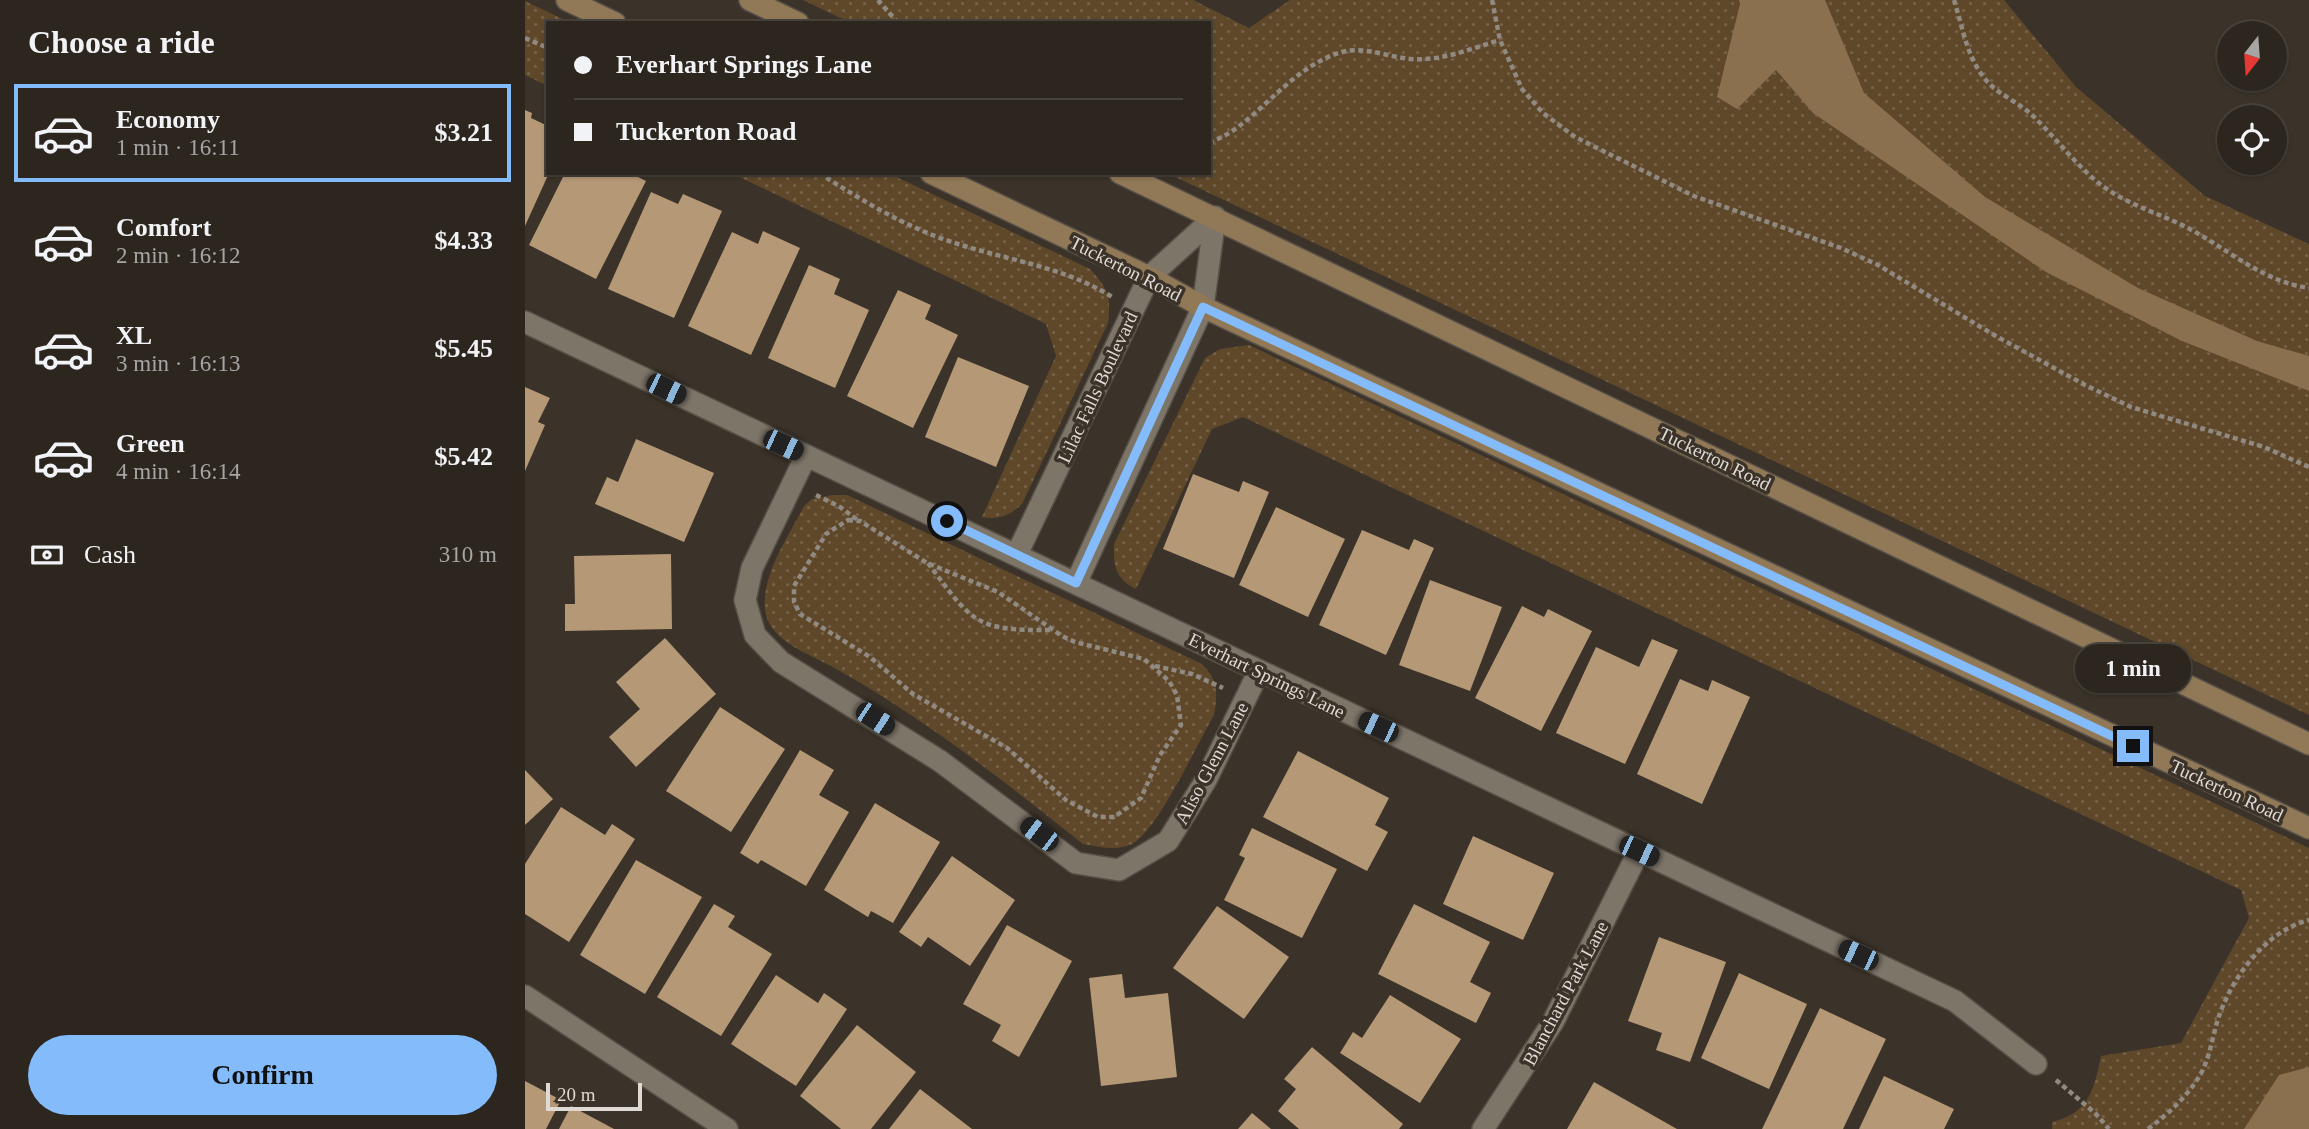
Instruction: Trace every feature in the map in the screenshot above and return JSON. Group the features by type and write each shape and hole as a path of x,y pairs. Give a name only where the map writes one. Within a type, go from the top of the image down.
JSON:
{"main road":[{"path":"567,0 611,21"},
{"path":"750,0 794,21"},
{"name":"Tuckerton Road","path":"935,175 1149,277 1203,307 2309,828"},
{"name":"Tuckerton Road","path":"1124,175 2309,744"}],"street":[{"name":"Lilac Falls Boulevard","path":"1017,554 1149,277 1215,217"},
{"path":"1076,583 1203,307 1215,217"},
{"name":"Everhart Springs Lane","path":"525,322 1955,1001 2036,1064"},
{"path":"792,485 806,456"},
{"name":"Aliso Glenn Lane","path":"792,485 752,568 745,600 755,635 781,662 940,761 1076,863 1119,870 1168,841 1206,780 1259,671"},
{"name":"Blanchard Park Lane","path":"1483,1129 1553,1022 1639,851"},
{"path":"525,996 727,1129"}],"path":[{"path":"878,0 896,21"},
{"path":"1492,0 1500,40 1522,89 1543,113 1575,137 1639,171 1748,217 1842,248 1878,265 1994,335 2085,386 2131,407 2264,447 2309,467"},
{"path":"1954,0 1965,43 1982,75 2003,97 2030,113 2096,181 2126,202 2181,224 2260,272 2292,285 2309,288"},
{"path":"525,38 546,47"},
{"path":"1211,141 1233,129 1302,71 1342,52 1356,50 1434,59 1500,40"},
{"path":"822,175 909,226 984,252 1085,280 1134,310"},
{"path":"792,485 840,507 927,563 997,592 1075,642 1136,655 1155,666 1177,695 1181,725 1160,755 1141,798 1129,810 1114,817 1097,817 1081,810 1007,748 913,694 870,657 800,614 793,602 794,586 826,534 848,520 860,522"},
{"path":"927,563 957,604 980,623 1015,630 1052,629"},
{"path":"1155,666 1192,674 1246,698"},
{"path":"2148,1129 2188,1093 2200,1075 2228,992 2242,972 2283,931 2309,920"},
{"path":"2036,1064 2095,1113 2109,1129"}],"shaded area":[{"path":"803,0 1193,0 1249,28 1290,0 2004,0 2076,87 2205,196 2309,244 2309,715 1171,175 1211,175 1211,21 847,21"},
{"path":"1739,0 1825,0 1864,93 1985,197 2138,288 2257,341 2309,356 2309,391 2182,341 2046,272 1813,113 1776,70 1737,109 1717,97"},
{"path":"525,1 567,21 546,21 546,85 525,75"},
{"path":"735,175 892,175 1090,269 1105,288 1109,306 1108,323 1022,504 999,517 982,517 1056,356 1046,324"},
{"path":"1249,345 2309,848 2309,1129 2052,1129 2052,1122 2074,1113 2088,1098 2101,1056 2181,1043 2249,918 2241,890 1243,417 1212,429 1136,589 1129,585 1117,571 1114,544 1205,358 1220,349"},
{"path":"847,495 1202,664 1216,687 1214,715 1165,805 1142,836 1132,844 1120,847 1083,844 929,727 864,685 793,646 776,633 766,615 765,601 766,587 776,558 804,506 812,499"},
{"path":"2309,1067 2309,1129 2244,1129 2279,1075"}],"building":[{"path":"525,110 532,113 531,118 546,125 548,175 525,226"},
{"path":"564,175 634,175 646,181 596,279 529,245"},
{"path":"651,192 678,204 683,194 722,211 674,318 608,289"},
{"path":"763,231 800,248 751,355 688,326 732,232 758,244"},
{"path":"809,265 840,279 834,294 869,310 835,388 768,358"},
{"path":"898,290 931,305 925,319 958,335 913,428 847,396"},
{"path":"958,357 1029,386 996,467 925,437"},
{"path":"525,387 550,398 538,422 545,425 525,471"},
{"path":"636,439 714,473 684,542 595,504 607,477 618,482"},
{"path":"1193,474 1239,492 1243,481 1269,492 1234,578 1163,549"},
{"path":"1276,507 1345,539 1308,617 1239,585"},
{"path":"1362,530 1409,550 1414,539 1434,548 1386,655 1319,625"},
{"path":"671,554 672,629 565,631 565,604 575,604 574,556"},
{"path":"1430,580 1502,607 1470,691 1399,665"},
{"path":"1522,606 1544,617 1548,609 1592,631 1541,731 1475,698"},
{"path":"665,638 716,694 636,767 609,737 640,709 616,682"},
{"path":"1652,639 1678,650 1625,764 1556,733 1596,647 1639,667"},
{"path":"1680,679 1708,691 1712,680 1750,697 1702,804 1637,774"},
{"path":"720,707 785,749 731,832 666,791"},
{"path":"800,750 834,770 819,795 849,812 806,886 761,860 758,864 740,853"},
{"path":"1298,751 1389,798 1375,825 1388,832 1367,871 1263,817"},
{"path":"525,770 553,799 525,825"},
{"path":"875,803 940,842 893,923 871,911 868,917 824,890"},
{"path":"561,807 605,835 612,824 635,839 569,942 525,914 525,864"},
{"path":"1252,828 1337,869 1302,938 1224,900 1245,858 1239,855"},
{"path":"1473,836 1554,873 1523,940 1443,904"},
{"path":"952,856 1015,900 970,966 928,937 921,947 899,932"},
{"path":"636,860 702,897 645,994 580,955"},
{"path":"714,904 735,916 728,927 772,954 721,1036 657,997"},
{"path":"1414,904 1490,942 1470,982 1491,993 1476,1023 1378,974"},
{"path":"1217,906 1289,957 1244,1019 1173,968"},
{"path":"1007,925 1072,961 1019,1057 992,1041 1001,1025 963,1004"},
{"path":"1659,937 1726,962 1690,1062 1656,1050 1662,1033 1628,1021"},
{"path":"1739,973 1807,1004 1769,1089 1701,1058"},
{"path":"1122,974 1125,998 1168,993 1177,1077 1101,1086 1089,978"},
{"path":"776,975 818,1003 824,993 847,1009 796,1086 731,1044"},
{"path":"1390,995 1461,1039 1420,1103 1340,1053 1353,1032 1362,1038"},
{"path":"1820,1008 1886,1039 1843,1129 1762,1129"},
{"path":"857,1025 916,1072 871,1129 841,1129 800,1096"},
{"path":"1312,1047 1403,1124 1399,1129 1299,1129 1278,1111 1296,1089 1284,1079"},
{"path":"1884,1076 1954,1109 1944,1129 1859,1129"},
{"path":"525,1081 561,1100 546,1129 525,1129"},
{"path":"1594,1082 1677,1129 1567,1129"},
{"path":"920,1089 972,1129 889,1129"},
{"path":"571,1106 614,1129 559,1129"},
{"path":"1252,1113 1271,1129 1238,1129"}],"route":[{"path":"947,521 1076,583 1203,307 2133,746"}]}
